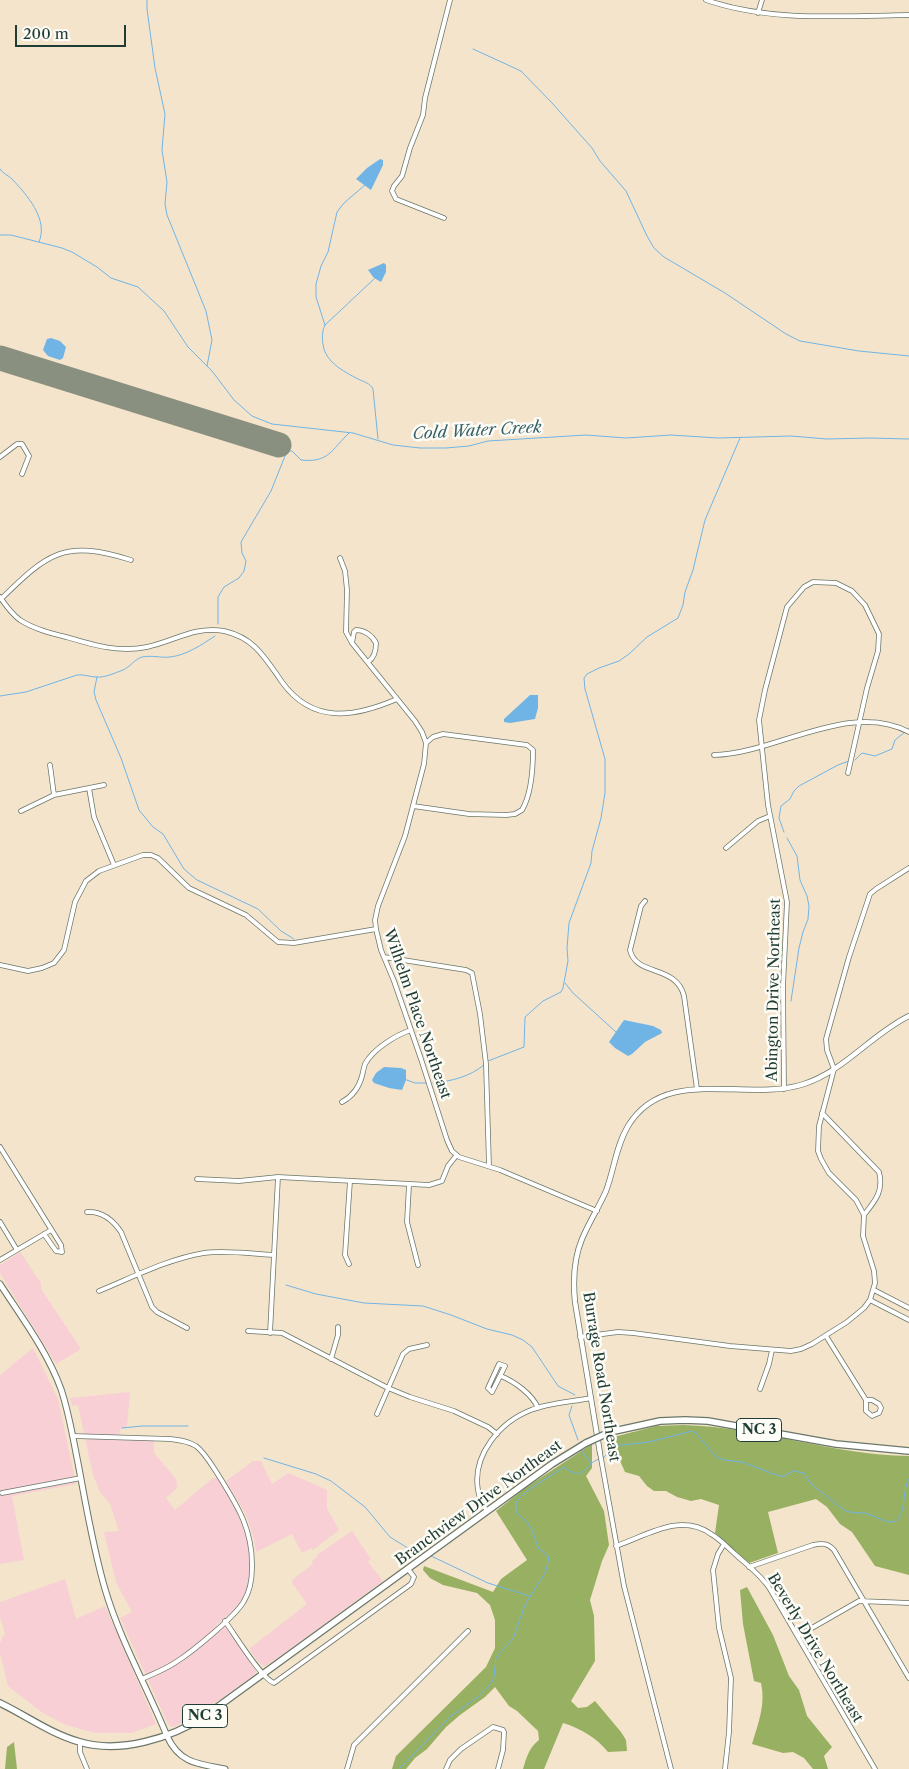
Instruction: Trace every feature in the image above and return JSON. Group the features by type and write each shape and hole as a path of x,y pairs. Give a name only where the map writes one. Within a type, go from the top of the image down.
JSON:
{"main road":[{"path":"0,1284 53,1370 65,1402 105,1589 117,1623 167,1736 177,1752 186,1760 225,1769"},
{"name":"Branchview Drive Northeast","path":"80,1742 108,1745 142,1742 167,1736 198,1721 552,1464 586,1443 610,1432 660,1421 693,1420 726,1424 836,1444 909,1451"},
{"name":"NC 3","path":"2,1704 44,1727 80,1742"}],"street":[{"path":"444,218 396,199 392,191 402,176 410,148 423,115 450,0"},
{"path":"706,0 733,9 758,13 909,15"},
{"path":"758,13 762,0"},
{"path":"0,457 17,444 22,444 29,456 22,474"},
{"path":"131,560 84,550 61,553 44,561 29,572 1,598 16,617 33,627 105,648 133,649 147,647 195,631 218,630 241,637 257,648 290,692 306,704 321,711 344,714 355,713 369,710 397,699"},
{"path":"340,558 345,571 347,590 346,632 352,643 419,728 426,744 433,737 443,734 527,745 533,750 529,790 522,810 510,815 469,814 413,806"},
{"name":"Abington Drive Northeast","path":"784,1089 783,986 787,902 770,816 761,746 760,714 789,603 798,593 813,582 836,583 852,591 864,604 878,628 880,638 848,773"},
{"path":"352,643 356,630 363,631 374,639 376,647 372,660 368,662"},
{"path":"714,754 726,754 839,725 860,722 892,725 909,732"},
{"name":"Wilhelm Place Northeast","path":"426,744 424,764 413,806 399,854 378,906 375,920 384,957 411,1030 447,1140 456,1156"},
{"path":"50,765 54,795"},
{"path":"21,811 54,795 104,785"},
{"path":"89,788 94,817 114,865"},
{"path":"726,848 758,821 770,816"},
{"path":"0,965 28,971 54,963 64,950 76,902 84,884 91,876 114,865 143,855 155,856 189,888 246,914 278,942 294,944 376,929"},
{"path":"580,1337 618,1332 791,1351 808,1347 826,1336 859,1313 870,1300 874,1290 875,1277 864,1236 864,1215 856,1200 829,1172 818,1151 818,1136 822,1113 834,1069 827,1050 827,1033 866,904 872,892 909,868"},
{"path":"645,901 641,906 630,950 631,957 643,966 672,977 680,984 684,996 697,1089"},
{"path":"384,957 466,970 472,973 480,1014 486,1064 489,1166"},
{"name":"Burrage Road Northeast","path":"671,1769 626,1595 580,1337 574,1290 576,1262 581,1241 607,1187 621,1142 632,1121 642,1109 661,1096 676,1091 697,1089 784,1089 816,1079 834,1069 893,1025 909,1016"},
{"path":"342,1102 357,1090 366,1064 375,1052 400,1034 411,1030"},
{"path":"822,1113 879,1172 880,1189 864,1215"},
{"path":"0,1147 62,1245 62,1252 56,1251 44,1234"},
{"path":"197,1179 239,1181 278,1177 429,1185 442,1181 448,1166 456,1156 489,1166 597,1211"},
{"path":"270,1333 278,1177"},
{"path":"349,1264 345,1254 350,1181"},
{"path":"408,1185 407,1222 418,1265"},
{"path":"87,1212 98,1213 115,1224 121,1232 152,1307 157,1312 187,1328"},
{"path":"0,1222 16,1250"},
{"path":"0,1260 51,1230"},
{"path":"99,1291 138,1274 205,1253 274,1255"},
{"path":"874,1290 909,1308"},
{"path":"870,1300 909,1320"},
{"path":"331,1359 338,1335 338,1327"},
{"path":"248,1331 286,1335 388,1388 454,1411 488,1427 496,1434"},
{"path":"826,1336 866,1400 866,1412 872,1416 879,1413 880,1404 872,1400 866,1400"},
{"path":"377,1414 403,1354 409,1349 427,1345"},
{"path":"760,1389 772,1350"},
{"path":"499,1364 505,1366 501,1376 492,1392 489,1391 488,1388 499,1364"},
{"path":"501,1376 512,1381 531,1397 538,1408"},
{"path":"487,1511 478,1493 477,1479 484,1454 496,1434 517,1416 538,1408 591,1398"},
{"path":"73,1436 182,1441 194,1445 204,1454 245,1520 252,1544 252,1577 248,1593 239,1608 177,1662 142,1679"},
{"path":"2,1493 81,1478"},
{"name":"Beverly Drive Northeast","path":"616,1546 663,1528 684,1525 707,1531 724,1544 766,1584 874,1769"},
{"path":"724,1544 718,1554 713,1570 720,1628 730,1678 729,1732 725,1769"},
{"path":"749,1567 813,1545 829,1545 834,1550 909,1678"},
{"path":"225,1621 263,1674 271,1683 274,1683 411,1584 414,1577 408,1569"},
{"path":"798,1636 856,1602 864,1600 909,1603"},
{"path":"347,1769 354,1745 468,1631"},
{"path":"446,1769 450,1760 461,1749 493,1727 504,1732 503,1750 498,1769"},
{"path":"80,1742 80,1752 87,1769"}],"shaded area":[{"path":"20,1252 41,1283 41,1289 81,1349 56,1364 0,1273 0,1265"},
{"path":"33,1348 58,1399 76,1484 12,1496 24,1560 0,1564 0,1375"},
{"path":"130,1392 127,1427 120,1429 119,1440 154,1441 154,1453 176,1479 177,1488 166,1498 175,1510 213,1478 217,1478 241,1517 248,1538 250,1556 249,1583 236,1609 216,1625 220,1630 227,1626 256,1667 256,1672 221,1699 175,1727 170,1726 167,1722 120,1618 132,1612 116,1582 104,1532 119,1531 110,1504 100,1492 93,1475 78,1405 72,1406 70,1398"},
{"path":"253,1461 261,1461 272,1484 288,1473 327,1490 327,1508 339,1530 313,1550 311,1548 302,1553 292,1534 256,1552 246,1515 226,1481"},
{"path":"352,1531 371,1559 368,1562 383,1581 278,1658 265,1666 260,1664 250,1648 307,1604 292,1583 293,1579 313,1564 312,1561 317,1555"},
{"path":"65,1579 76,1619 105,1606 156,1724 131,1733 95,1733 66,1725 43,1713 8,1686 0,1653 0,1643 5,1633 0,1618 0,1602"}],"green space":[{"path":"683,1425 740,1431 852,1451 909,1456 909,1575 875,1566 852,1532 840,1524 827,1507 816,1499 768,1512 778,1553 749,1563 715,1533 719,1505 701,1499 691,1501 666,1491 654,1491 639,1476 625,1472 610,1438 656,1426"},
{"path":"592,1444 592,1468 586,1476 604,1511 609,1545 590,1600 594,1616 595,1661 571,1701 578,1708 587,1707 595,1701 621,1732 626,1740 627,1751 608,1752 588,1734 563,1723 544,1769 523,1769 527,1756 539,1740 538,1731 509,1706 495,1687 446,1727 406,1769 392,1769 396,1756 486,1667 495,1648 495,1620 490,1605 477,1593 443,1585 430,1578 423,1570 424,1566 493,1592 501,1579 527,1560 496,1511 525,1488"},
{"path":"747,1587 773,1635 789,1676 799,1690 807,1716 832,1747 824,1756 828,1769 813,1769 804,1758 793,1752 783,1753 752,1744 761,1714 763,1699 761,1683 754,1681 743,1624 740,1590"},
{"path":"14,1742 17,1769 5,1769 7,1747"}],"water":[{"path":"380,159 383,160 383,165 371,190 356,179"},
{"path":"384,263 386,265 386,272 381,282 374,278 368,270"},
{"path":"51,338 60,341 66,347 63,358 60,360 48,356 43,350 47,339"},
{"path":"530,695 538,695 538,708 535,719 510,723 504,722 504,719"},
{"path":"624,1020 653,1026 661,1030 662,1033 645,1042 628,1056 609,1042"},
{"path":"384,1067 406,1070 406,1080 402,1090 374,1083 372,1080 376,1073"}],"waterway":[{"path":"147,0 155,68 165,114 162,150 167,182 165,204 167,215 206,311 212,340 207,366"},
{"path":"473,49 521,71 553,104 592,148 600,161 626,191 647,236 654,248 664,257 800,341 859,351 909,356"},
{"path":"0,169 18,185 39,216 41,225 39,242"},
{"path":"325,325 316,297 316,284 321,266 328,252 337,212 344,203 365,185"},
{"name":"Cold Water Creek","path":"0,235 11,235 62,248 97,267 111,278 138,287 164,311 188,347 212,371 234,400 252,416 272,424 353,433 393,445 420,448 446,448 469,446 488,441 586,435 626,438 671,435 718,438 791,436 827,439 909,439"},
{"path":"374,279 325,325 322,337 324,350 331,361 346,373 372,387 378,439"},
{"path":"218,624 218,597 224,587 239,578 244,571 246,561 242,553 241,542 271,491 287,451 292,451 301,460 318,459 329,454 349,433"},
{"path":"488,1061 524,1047 525,1017 543,1001 561,992 563,988 568,961 569,923 591,863 605,793 605,759 585,689 584,678 587,674 599,668 619,661 647,637 678,618 693,570 705,520 740,438"},
{"path":"0,696 26,692 77,675 106,676 126,669 142,657 170,657 182,654 215,636"},
{"path":"97,677 94,692 96,700 121,758 139,810 153,827 163,834 184,869 197,880 258,909 281,931 294,939"},
{"path":"855,760 862,753 875,756 892,749 895,740 905,732"},
{"path":"784,832 779,818 781,806 790,799 794,791 799,786 849,761"},
{"path":"787,838 797,856 800,880 809,906 808,919 799,948 791,1001"},
{"path":"565,983 573,993 616,1032"},
{"path":"433,1083 460,1078 484,1065"},
{"path":"404,1079 415,1083 426,1083"},
{"path":"286,1285 316,1294 364,1303 423,1306 487,1329 512,1335 532,1347 558,1386 575,1395"},
{"path":"572,1406 569,1415 578,1440"},
{"path":"122,1428 188,1426"},
{"path":"603,1458 615,1447 621,1445 649,1442 692,1431 697,1434 716,1457 742,1462 779,1476 784,1476 793,1471 804,1473 810,1483 844,1510 868,1514 890,1522 896,1521 902,1512 909,1479"},
{"path":"581,1450 591,1463"},
{"path":"264,1458 316,1474 331,1481 365,1507 390,1537 406,1547 417,1551"},
{"path":"399,1769 450,1717 479,1696 492,1682 496,1657 513,1639 525,1605 546,1571 549,1557 539,1549 532,1530 527,1522 516,1512 516,1502 527,1491 564,1467 580,1473 599,1459"},
{"path":"431,1556 488,1583 529,1596"}],"runway":[{"path":"0,358 279,445"}]}
